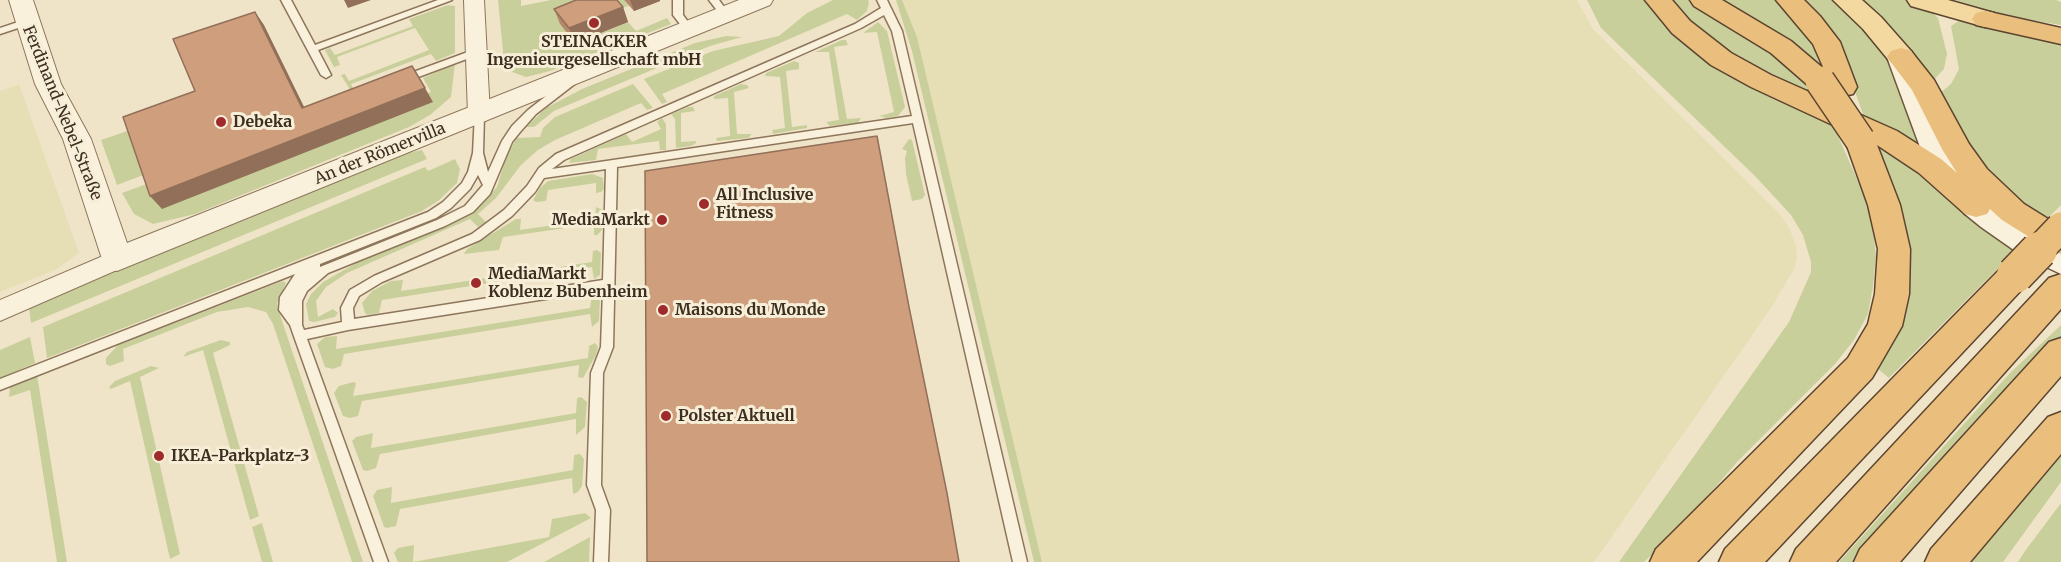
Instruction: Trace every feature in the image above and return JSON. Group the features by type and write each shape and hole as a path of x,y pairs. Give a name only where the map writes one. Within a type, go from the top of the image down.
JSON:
{"highway":[{"path":"1658,0 1681,27 1721,59 1761,81 1887,138 1930,166 1976,206"},
{"path":"1670,562 1855,374 1885,326 1892,294 1894,249 1889,219 1863,149 1832,84 1781,47 1703,0"},
{"path":"1789,0 1811,22 1826,42 1835,61 1832,84"},
{"path":"1985,19 2061,36"},
{"path":"1901,57 1924,87 1957,149 1976,177 2013,212 2061,242"},
{"path":"1738,562 2061,227"},
{"path":"1810,562 2057,292"},
{"path":"1874,562 2061,352"},
{"path":"1945,562 2061,428"}],"main road":[{"path":"1846,0 1872,23 1901,57 1944,165 1976,206 2015,236 2061,262"},
{"path":"1920,0 1985,19 2061,29"}],"street":[{"path":"474,0 479,114"},
{"name":"An der Römervilla","path":"0,311 117,259 689,30 720,7 761,0"},
{"name":"Ferdinand-Nebel-Straße","path":"24,11 48,84 77,139 117,259"}],"lane":[{"path":"286,0 327,75"},
{"path":"312,49 447,0"},
{"path":"678,0 678,15 689,30"},
{"path":"348,325 347,308 354,293 378,279 476,237 501,220 560,157 850,30 884,5 897,31 1020,562"},
{"path":"0,31 24,11"},
{"path":"387,85 476,52"},
{"path":"298,330 296,301 303,288 316,276 341,262 461,214 482,197 501,153 516,129 532,112 583,73"},
{"path":"0,385 424,219 440,210 466,186 474,172 478,153 479,114"},
{"path":"541,175 918,119"},
{"path":"478,153 484,176 489,185"},
{"path":"601,562 603,510 594,485 597,373 607,347 612,164"},
{"path":"333,253 299,277 288,290 284,303 285,310 298,330 381,562"},
{"path":"298,330 348,325 609,284"}],"shaded area":[{"path":"902,0 1577,0 1593,29 1780,214 1796,246 1797,258 1794,269 1771,308 1594,562 1042,562 917,37"},
{"path":"19,84 79,253 55,270 0,292 0,91"}],"green space":[{"path":"498,0 521,0 521,6 551,0 624,0 629,6 560,24 575,43 628,22 636,31 667,18 671,24 550,71 526,77 512,72 504,62"},
{"path":"833,0 868,0 869,2 867,11 857,20 847,14 662,94 667,102 662,104 644,79 713,51 779,36 807,13"},
{"path":"896,0 902,0 917,37 1042,562 1034,562 912,51"},
{"path":"1587,0 1648,0 1830,118 1865,197 1873,227 1876,256 1868,314 1854,340 1835,364 1738,461 1679,529 1644,562 1619,562 1789,322 1811,272 1811,262 1803,235 1791,215 1755,176 1601,28"},
{"path":"1665,0 1695,0 1782,54 1825,104 1727,56"},
{"path":"1710,0 1781,0 1808,28 1836,85"},
{"path":"1798,0 1834,0 1891,59 1929,154 1865,120 1847,69"},
{"path":"1857,0 1905,0 1923,6 1938,18 1947,54 1944,69 1930,84"},
{"path":"1940,0 2056,0 2061,2 2061,25 1999,15"},
{"path":"448,5 455,6 455,53 436,61 431,54 351,84 355,92 352,93 341,75 345,74 349,81 429,50 415,28 337,57 340,65 334,67 325,50 330,48 335,55 413,26 409,19"},
{"path":"1960,20 2061,39 2061,205 2041,225 1985,178 1940,93 1951,84 1959,69 1951,26"},
{"path":"878,22 887,31 905,107 898,116 887,118 879,116 894,112 877,32 863,33"},
{"path":"726,36 742,37 710,46 587,97 554,111 534,127 526,127 546,108 582,89 695,43"},
{"path":"846,40 848,45 834,47 847,119 861,118 858,123 830,126 826,122 839,120 829,52 815,52"},
{"path":"794,61 799,63 799,69 786,71 792,127 807,125 807,128 773,134 772,130 785,128 780,77 765,76 766,73"},
{"path":"455,64 451,97 430,115 409,127 195,214 153,224 134,214 122,193 431,92 423,78"},
{"path":"633,84 653,108 647,110 641,103 555,140 538,150 521,165 496,198 478,214 486,222 478,227 470,219 347,273 326,287 316,301 318,317 333,309 338,313 335,317 309,321 306,304 311,294 323,282 367,257 456,220 479,206 497,187 507,155 517,138 540,137 543,128 555,117"},
{"path":"741,84 749,88 734,92 737,134 752,134 748,138 717,141 716,138 730,136 728,98 714,99 714,96"},
{"path":"693,107 695,111 681,113 681,142 696,141 696,143 676,148 675,119 671,114"},
{"path":"662,118 666,124 666,150 660,150 659,141 598,149 596,160 569,163 571,159 626,134 632,142 661,129 657,122"},
{"path":"133,129 149,173 117,185 101,140"},
{"path":"909,139 912,140 925,195 922,199 912,201 906,174 907,151 902,149"},
{"path":"1871,142 1895,154 2019,247 1889,378 1878,369 1896,332"},
{"path":"422,150 427,159 31,323 29,307 70,287 403,154"},
{"path":"455,159 460,169 457,183 438,201 422,211 47,358 43,327 425,167 428,171"},
{"path":"592,174 603,178 604,189 601,192 596,193 596,183 548,190 546,201 533,200 540,188 548,181"},
{"path":"596,207 603,210 602,230 597,235 594,235 594,224 503,237 499,250 464,254 467,249 516,219 521,219 520,230 595,219"},
{"path":"597,250 601,253 600,275 594,279 592,267 382,300 379,313 368,315 362,303 372,291 391,281 403,280 401,291 592,262 593,251"},
{"path":"283,281 286,283 277,303 278,309 363,562 352,562 273,324 266,312 248,307 217,312 123,349 124,361 110,366 106,364 106,358 118,345"},
{"path":"592,295 598,295 600,298 599,321 592,327 590,314 344,354 341,366 333,369 325,367 317,344 325,337 337,336 336,349 590,308"},
{"path":"2061,325 2061,342 1855,562 1839,562 2010,373"},
{"path":"30,337 35,363 0,378 0,350"},
{"path":"221,340 230,342 230,345 213,353 259,516 250,520 203,350 183,357 187,352"},
{"path":"595,343 598,347 596,355 583,378 578,377 579,365 362,401 358,416 350,418 343,416 334,393 339,386 353,382 356,383 353,396 588,358 589,346"},
{"path":"151,366 159,368 140,377 180,554 170,559 130,381 111,389 109,387 115,381"},
{"path":"37,375 67,562 57,562 30,390 9,397 10,387"},
{"path":"581,397 587,402 585,427 576,435 576,419 380,454 376,468 367,471 363,470 352,441 356,437 373,433 371,448 576,413 577,398"},
{"path":"2061,453 2061,482 2003,562 1969,562"},
{"path":"580,454 584,459 582,486 578,492 573,494 572,478 400,509 396,526 387,528 384,527 373,496 377,490 392,487 391,503 573,470 574,455"},
{"path":"2061,503 2061,562 2018,562 2025,551"},
{"path":"585,513 591,518 507,562 413,562 549,537 552,519"},
{"path":"262,523 273,562 262,562 252,527"},
{"path":"590,537 589,562 544,562"},
{"path":"414,545 413,562 398,562 394,553 398,548"}],"building":[{"path":"576,0 617,0 623,7 569,28 554,9"},
{"name":"Debeka","path":"255,12 302,108 412,66 425,88 150,196 123,117 195,91 173,39"},
{"path":"877,136 959,562 647,562 645,171"}],"place":[{"name":"STEINACKER Ingenieurgesellschaft mbH","path":"594,23"},
{"name":"Debeka","path":"221,122"},
{"name":"All Inclusive Fitness","path":"704,204"},
{"name":"MediaMarkt","path":"662,220"},
{"name":"MediaMarkt Koblenz Bubenheim","path":"476,283"},
{"name":"Maisons du Monde","path":"663,310"},
{"name":"Polster Aktuell","path":"666,416"},
{"name":"IKEA-Parkplatz-3","path":"159,456"}]}
